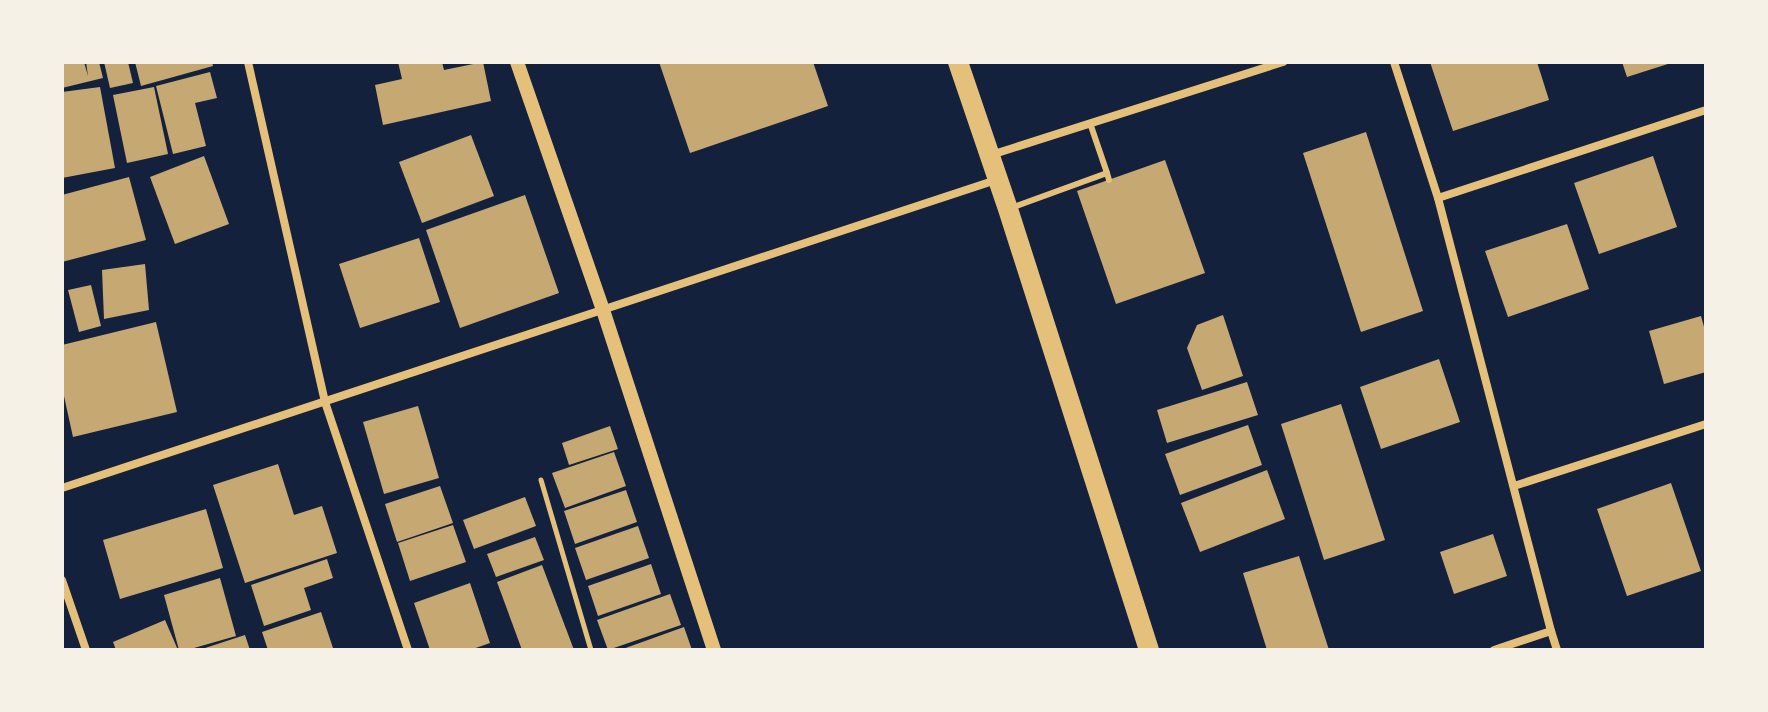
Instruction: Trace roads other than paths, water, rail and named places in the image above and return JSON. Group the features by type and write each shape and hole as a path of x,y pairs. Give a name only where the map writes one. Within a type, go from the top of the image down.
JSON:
{"main road":[{"path":"958,62 1149,650"}],"street":[{"path":"248,62 325,402 408,650"},
{"path":"517,62 603,310 714,650"},
{"path":"990,155 1283,62"},
{"path":"1394,62 1438,198 1557,650"},
{"path":"1438,198 1706,110"},
{"path":"62,488 998,179"},
{"path":"1514,486 1706,424"},
{"path":"62,580 86,650"},
{"path":"1494,650 1551,631"}],"lane":[{"path":"1008,209 1108,177 1090,123"}]}
